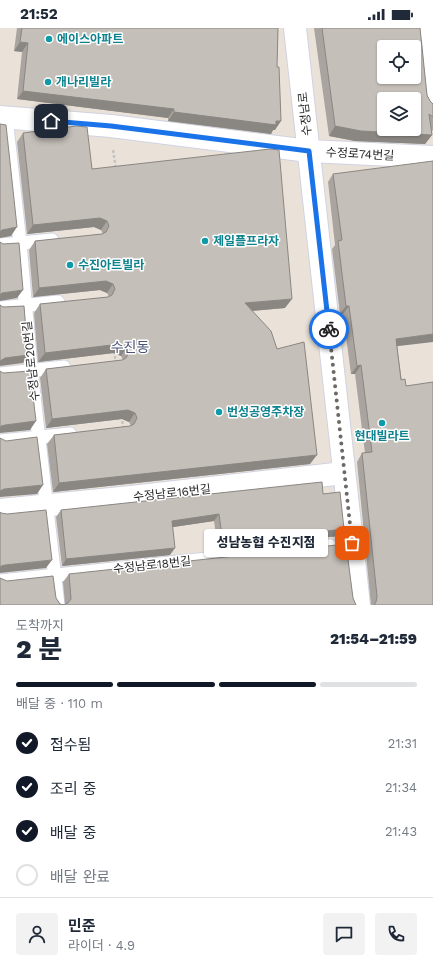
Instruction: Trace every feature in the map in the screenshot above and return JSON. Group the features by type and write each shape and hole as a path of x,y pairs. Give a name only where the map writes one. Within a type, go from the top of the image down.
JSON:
{"street":[{"name":"수정남로","path":"295,28 359,605"},
{"path":"425,28 433,103"},
{"name":"수정로74번길","path":"3,117 111,126 309,151 433,157"},
{"name":"수정남로16번길","path":"0,510 344,473"}],"lane":[{"name":"수정남로20번길","path":"3,117 6,172 20,243 32,371 58,605"},
{"path":"0,245 65,238"},
{"path":"0,308 71,301"},
{"path":"0,374 77,365"},
{"path":"0,441 85,432"},
{"name":"수정남로18번길","path":"0,581 352,543"}],"path":[{"path":"111,126 116,172"},
{"path":"114,348 116,368"},
{"path":"121,413 124,435"}],"building":[{"path":"22,28 278,28 277,67 279,67 281,121 276,121 276,125 174,112 174,109 23,91 28,43 20,42"},
{"path":"322,28 420,28 427,95 433,104 433,117 429,114 432,135 421,134 421,92 377,92 377,132 361,131 335,126"},
{"path":"0,124 6,125 17,227 2,230 0,232"},
{"path":"76,126 87,127 92,169 270,149 279,150 292,299 245,303 271,331 277,349 304,342 317,455 59,483 54,435 130,426 134,424 137,418 135,413 128,410 52,419 46,369 122,360 126,358 129,352 127,347 120,344 45,353 40,304 108,297 112,295 115,289 113,284 106,281 39,288 35,241 102,234 106,232 109,226 107,221 100,218 33,225 23,133"},
{"path":"433,161 433,334 396,339 401,380 405,379 406,386 433,382 433,605 374,605 377,596 362,453 372,452 361,365 357,366 349,306 346,306 338,241 342,240 333,174"},
{"path":"0,242 3,244 19,243 23,290 2,293 0,295"},
{"path":"0,305 3,307 24,306 28,355 5,358 0,361"},
{"path":"0,371 3,373 30,371 36,421 5,425 1,426 0,428"},
{"path":"37,437 43,485 4,489 0,491 0,438 6,441"},
{"path":"322,482 323,494 340,492 344,529 223,543 219,514 172,521 175,548 66,559 61,510"},
{"path":"46,510 52,560 5,565 1,566 0,568 0,512 7,514"},
{"path":"346,544 353,598 356,605 64,605 71,599 69,574"},
{"path":"53,576 56,598 60,604 64,605 0,605 0,578 7,581"}],"way so far":[{"path":"329,329 352,543"}],"place":[{"name":"에이스아파트","path":"49,39"},
{"name":"개나리빌라","path":"48,82"},
{"name":"제일플프라자","path":"205,241"},
{"name":"수진아트빌라","path":"70,265"},
{"name":"번성공영주차장","path":"219,412"},
{"name":"현대빌라트","path":"382,423"},
{"name":"성남농협 수진지점","path":"352,543"}],"district":[{"name":"수진동","path":"130,347"}],"route":[{"path":"51,121 111,126 309,151 329,329"}]}
